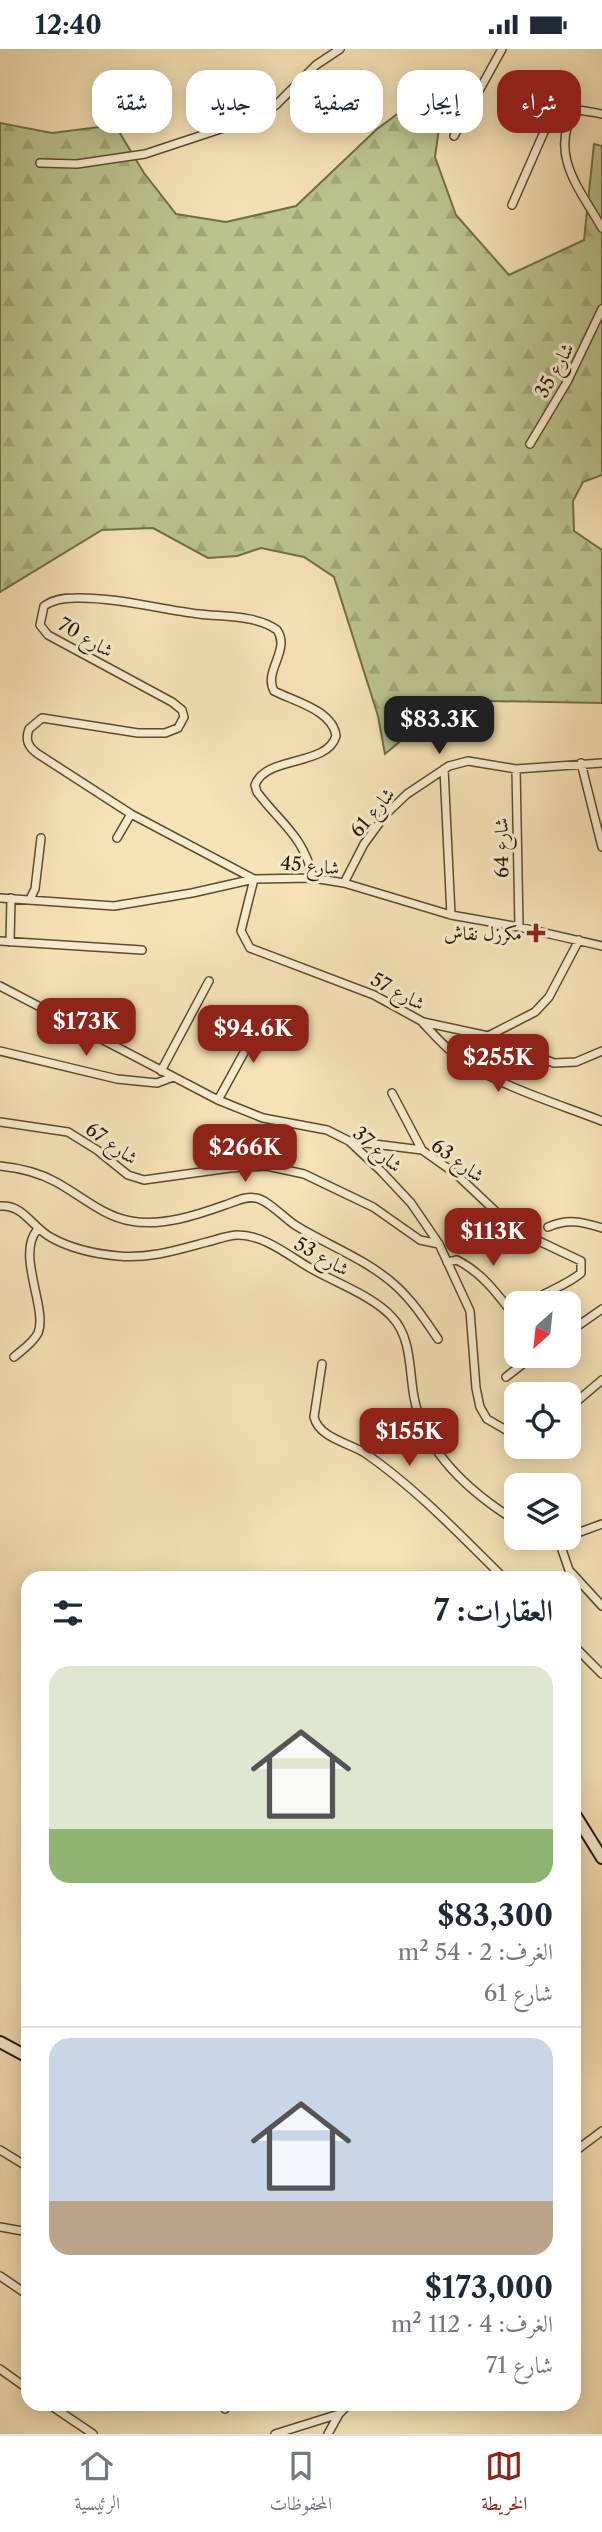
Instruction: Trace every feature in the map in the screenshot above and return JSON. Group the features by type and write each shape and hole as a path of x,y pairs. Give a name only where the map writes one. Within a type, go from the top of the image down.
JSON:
{"street":[{"path":"40,163 77,164 145,154 254,118 276,105 316,65 340,49"},
{"path":"454,136 502,49"},
{"path":"581,111 602,114"},
{"path":"512,205 543,133"},
{"path":"565,133 571,177 602,228"},
{"name":"شارع 35","path":"530,444 567,382 602,309"},
{"name":"شارع 70","path":"254,879 131,814 32,750 27,741 29,729 38,720 46,718 138,733 164,733 180,726 184,720 184,712 172,702 48,635 40,625 44,606 57,599 76,598 129,603 236,618 278,630 282,644 271,675 271,687 332,723 336,736 329,747 264,772 255,785 257,792 309,857 313,877"},
{"name":"شارع 61","path":"344,883 364,844 386,814 407,794 456,763 468,761 516,769 602,762"},
{"path":"581,763 602,847"},
{"path":"444,769 451,915"},
{"name":"شارع 64","path":"516,769 519,927"},
{"path":"117,838 131,814"},
{"path":"30,899 35,889 41,838"},
{"name":"شارع 45","path":"0,898 114,906 254,879 313,877 344,883 451,915 602,946"},
{"name":"شارع 57","path":"254,879 241,931 250,948 374,995 423,1022 488,1035 554,1063 576,1062 602,1051"},
{"path":"10,941 11,898"},
{"path":"488,1035 535,1012 549,997 579,940"},
{"path":"0,941 142,950"},
{"path":"161,1071 209,981"},
{"name":"شارع 37","path":"0,986 218,1100 263,1118 327,1130 349,1141 382,1171 411,1203 439,1244 470,1311 480,1407 487,1419 504,1429"},
{"path":"218,1100 264,1016"},
{"path":"423,1022 442,1044 462,1060 487,1074 602,1121"},
{"path":"0,1051 117,1079 157,1083 173,1077"},
{"path":"392,1093 422,1150"},
{"name":"شارع 67","path":"0,1122 68,1132 85,1141 128,1175 144,1180 267,1166 304,1174 373,1207 420,1240 439,1244"},
{"name":"شارع 63","path":"349,1141 422,1150 456,1174 508,1223 524,1234 580,1261 581,1273 547,1291"},
{"path":"0,1166 31,1171 53,1180 118,1218 130,1221 158,1222 177,1219 242,1198 256,1198 268,1202 279,1214 314,1237 368,1265 395,1285 422,1314 438,1339"},
{"name":"شارع 53","path":"0,1206 19,1209 37,1230 53,1239 86,1252 118,1256 154,1256 236,1235 258,1238 372,1302 393,1317 404,1339 414,1397 421,1422 432,1445 468,1484 504,1512"},
{"path":"548,1227 561,1221 578,1221 602,1229"},
{"path":"15,1357 32,1342 39,1329 30,1253 33,1235 37,1230"},
{"path":"447,1262 457,1260 481,1275 504,1301"},
{"path":"581,1324 602,1310"},
{"path":"323,1364 314,1417 317,1425 366,1454 407,1484 497,1571"},
{"path":"506,1377 516,1369"},
{"path":"581,1398 602,1380"},
{"path":"581,1532 602,1524"},
{"path":"562,1550 570,1571"},
{"path":"581,1583 602,1606"},
{"path":"581,1653 602,1674"},
{"path":"581,1824 602,1858"},
{"path":"0,2042 21,2053"},
{"path":"581,2147 602,2131"},
{"path":"0,2150 21,2163"},
{"path":"0,2227 21,2231"},
{"path":"0,2276 21,2290"},
{"path":"0,2369 21,2384"},
{"path":"58,2411 89,2433"},
{"path":"328,2434 342,2411"},
{"path":"275,2434 339,2414"}],"green space":[{"path":"397,114 397,133 438,133 435,157 456,215 509,275 584,240 594,144 602,146 602,475 583,482 573,501 574,531 602,550 602,703 487,701 438,710 385,754 378,716 334,577 304,557 261,548 237,556 208,558 153,528 102,530 0,592 0,123 52,133 92,128 92,133 120,133 144,173 176,214 226,222 296,206 373,133 383,133 383,125"}],"place":[{"name":"مكرزل نقاش","path":"536,933"}]}
